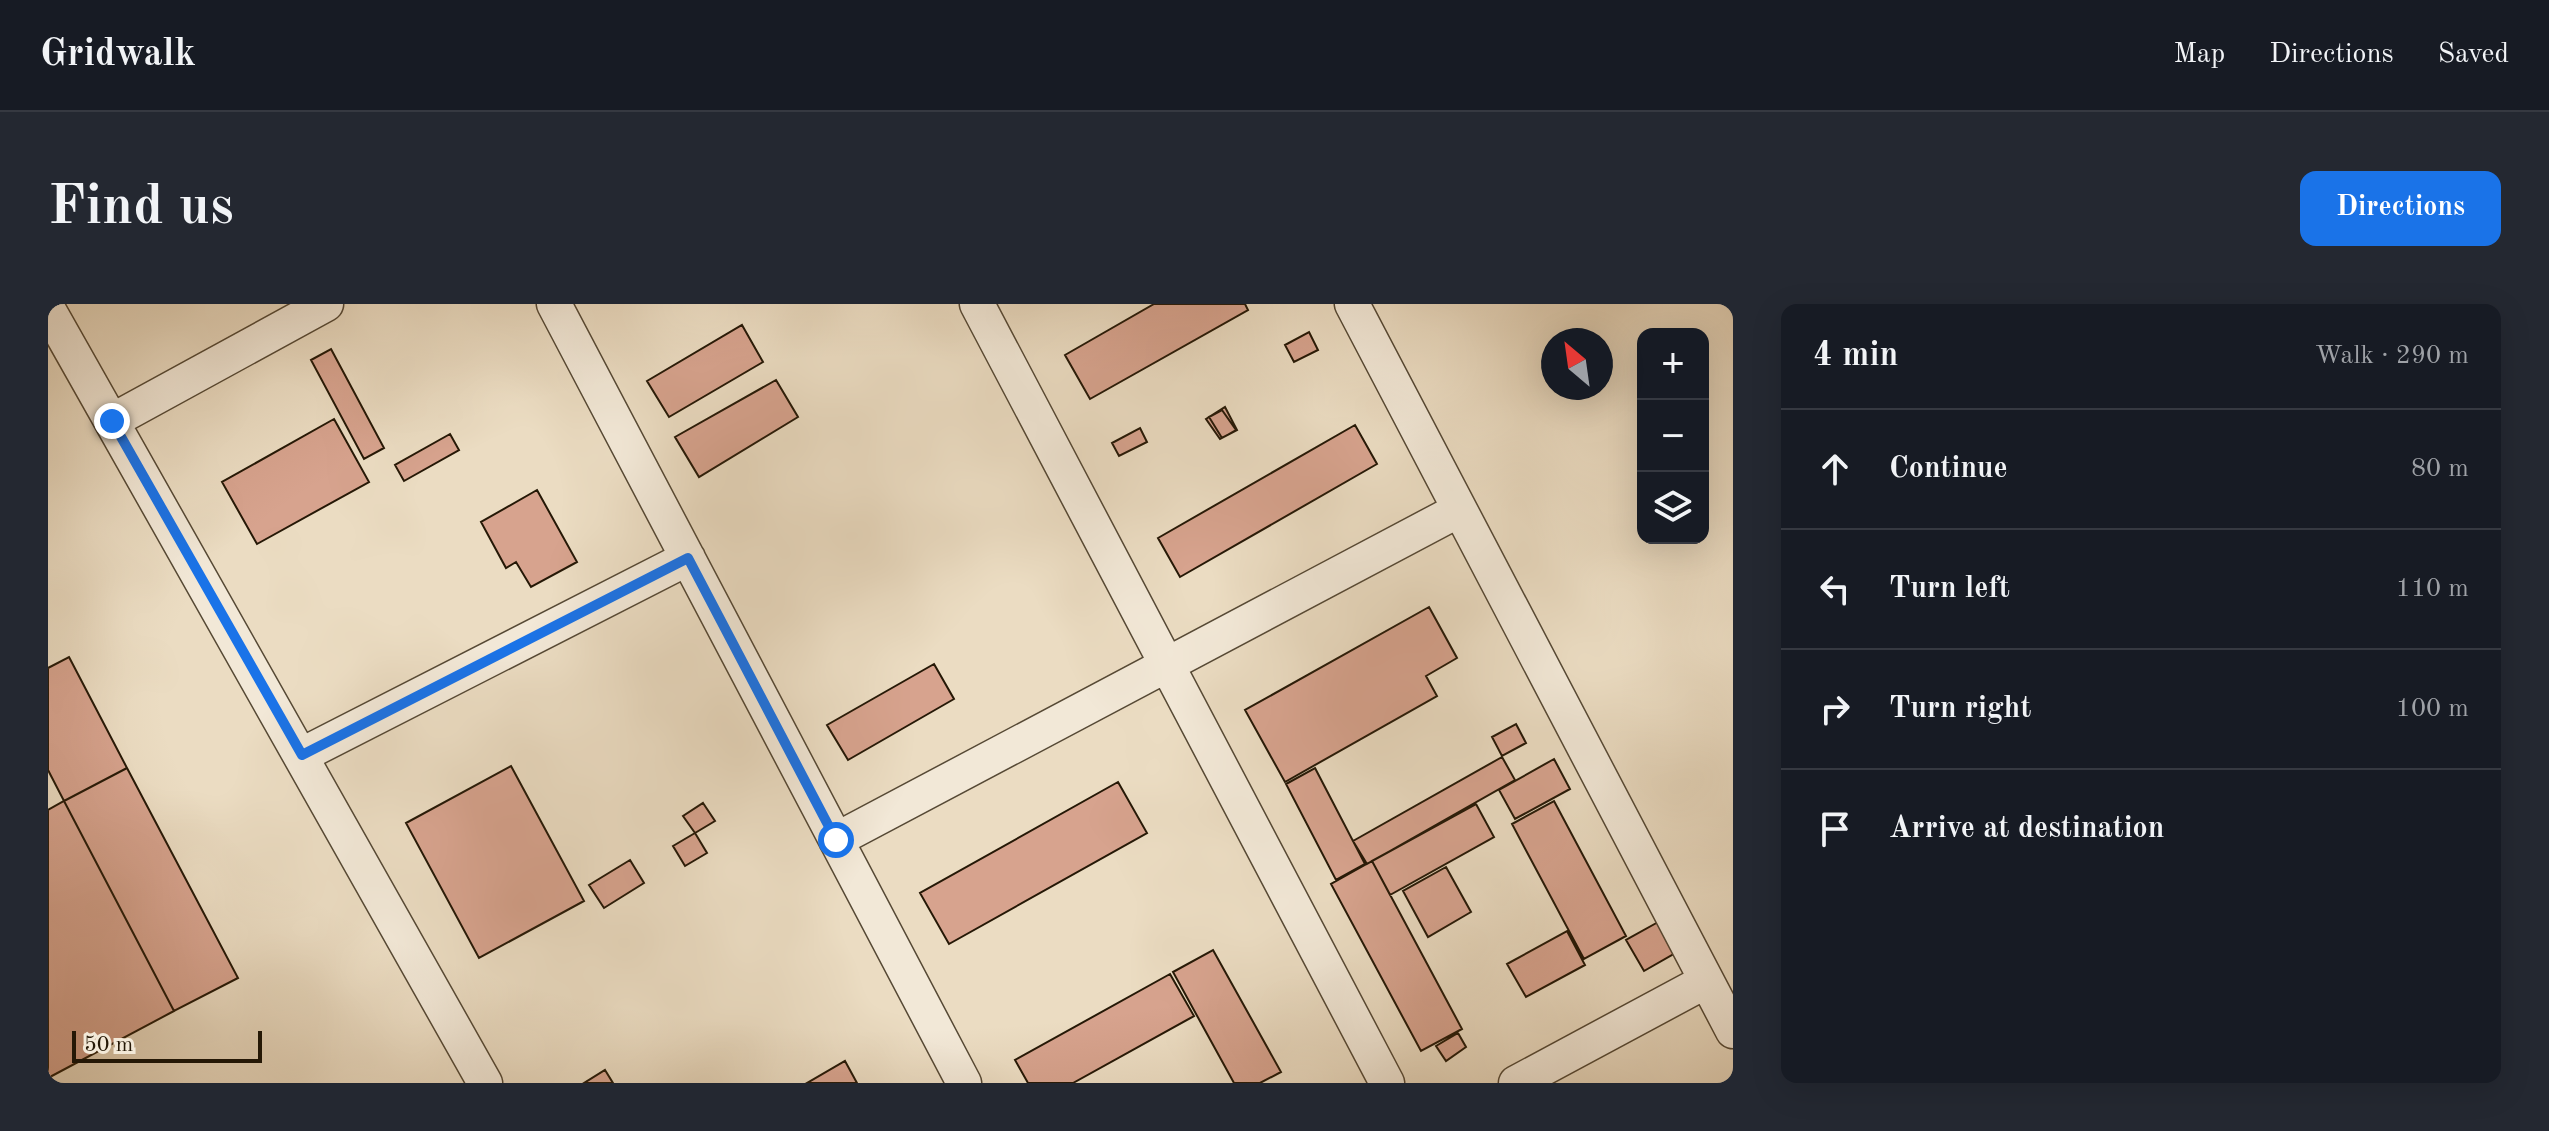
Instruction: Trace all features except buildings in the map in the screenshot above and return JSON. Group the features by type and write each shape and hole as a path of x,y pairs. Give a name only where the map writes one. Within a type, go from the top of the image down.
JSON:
{"street":[{"path":"112,421 326,304"},
{"path":"554,304 964,1083"},
{"path":"977,304 1387,1083"},
{"path":"1352,304 1731,1024"},
{"path":"48,309 485,1083"},
{"path":"836,840 1459,510"},
{"path":"302,755 688,558"},
{"path":"1516,1083 1706,981"}],"route":[{"path":"112,421 302,755 688,558 836,840"}]}
